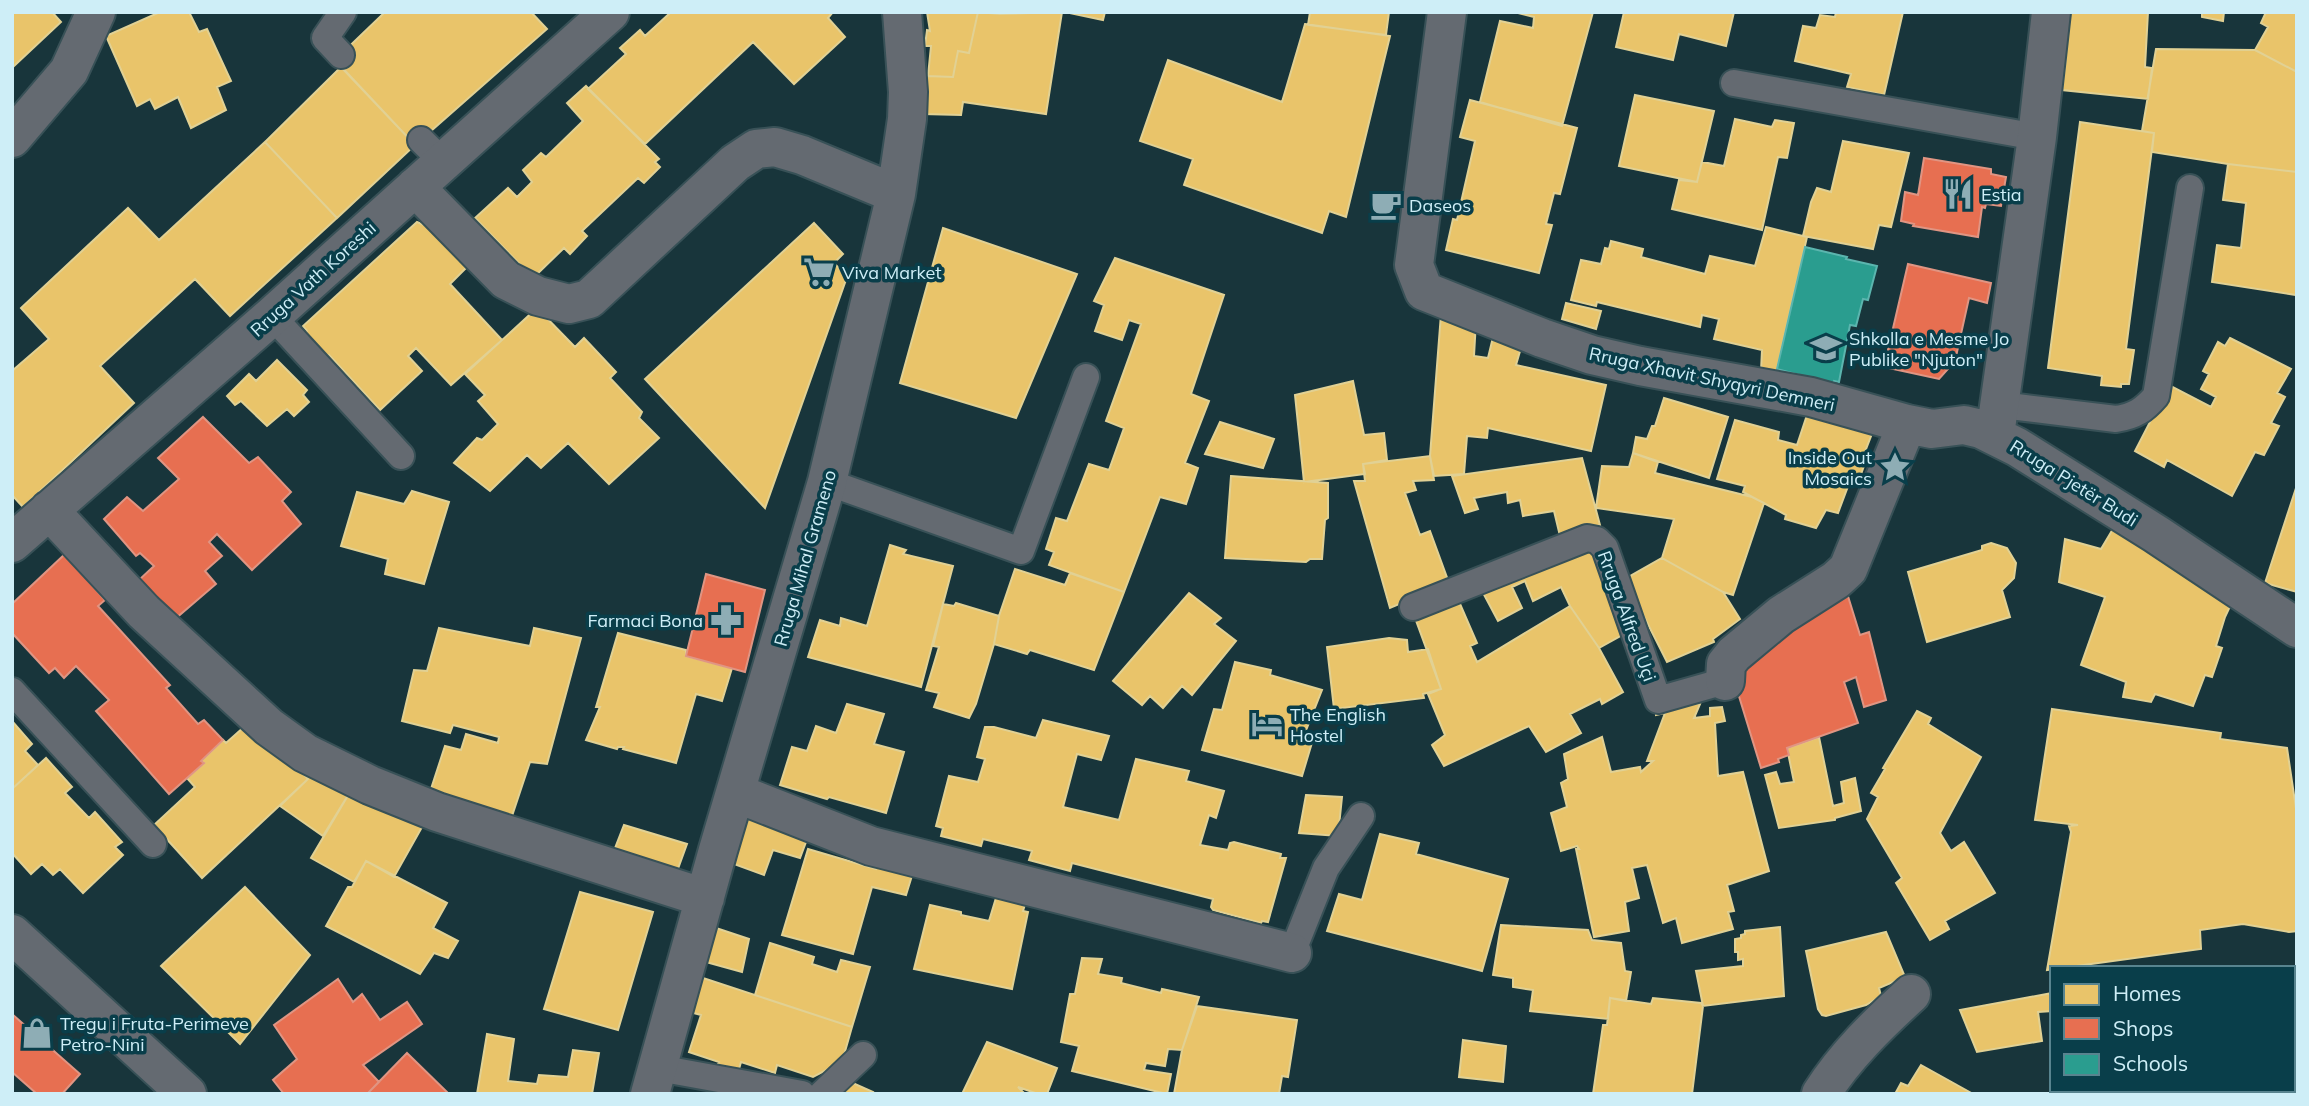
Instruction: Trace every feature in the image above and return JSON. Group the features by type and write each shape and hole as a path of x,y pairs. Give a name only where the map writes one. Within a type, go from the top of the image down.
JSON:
{"street":[{"path":"12,138 69,71 96,12"},
{"name":"Rruga Vath Koreshi","path":"12,543 415,187 432,151 610,12"},
{"name":"Rruga Mihal Grameno","path":"654,1081 827,482 896,194 907,119 908,92 902,12"},
{"name":"Rruga Xhavit Shyqyri Demneri","path":"1447,12 1415,265 1424,291 1542,338 1592,355 1640,366 1811,397 1931,429 1998,420"},
{"path":"1998,420 2037,137 2051,12"},
{"path":"415,187 506,280 538,296 569,304 589,299 735,163 756,149 775,147 802,155 896,194"},
{"name":"Rruga Pjetër Budi","path":"1998,420 2157,534 2297,628"},
{"name":"Rruga Alfred Uçi","path":"1725,681 1726,664 1734,654 1781,615 1836,580 1848,569 1906,424"},
{"path":"49,510 144,612 269,727 305,753 382,790 437,812 705,898"},
{"path":"736,793 871,846 1292,953"},
{"path":"12,934 187,1094"},
{"path":"1821,1094 1878,1023 1911,994"}],"lane":[{"path":"341,55 326,38 343,12"},
{"path":"1734,83 2037,137"},
{"path":"1998,420 2116,419 2131,416 2144,409 2156,396 2190,188"},
{"path":"272,316 401,456"},
{"path":"827,482 1021,551 1086,377"},
{"name":"Rruga Alfred Uçi","path":"1413,607 1587,538 1597,540 1605,548 1658,700 1725,681"},
{"path":"12,691 153,844"},
{"path":"1292,953 1326,868 1361,816"},
{"path":"822,1094 863,1055"},
{"path":"654,1081 802,1094"}],"building: Homes":[{"path":"12,12 52,12 61,22 13,67"},
{"path":"160,12 189,12 199,32 207,29 231,81 217,87 226,110 191,128 178,97 155,109 150,99 137,106 106,36"},
{"path":"385,12 531,12 547,29 415,145 335,60"},
{"path":"671,12 833,12 828,18 845,37 794,84 753,42 645,144 588,89 626,54 620,48 640,30 645,36"},
{"path":"927,12 978,12 969,53 958,51 953,77 928,76 931,46 925,46 927,30 930,31"},
{"path":"978,12 1062,12 1046,114 963,102 961,115 923,114 926,76 953,77 958,51 969,53"},
{"path":"1065,12 1105,12 1103,20"},
{"path":"1310,12 1389,12 1386,35 1308,25"},
{"path":"1514,12 1593,12 1562,126 1480,102 1500,21 1533,28 1534,17"},
{"path":"1624,12 1734,12 1726,46 1679,34 1673,60 1616,47"},
{"path":"1836,12 1903,12 1884,95 1847,87 1851,74 1795,61 1803,26 1816,28 1820,15 1835,17"},
{"path":"2062,12 2148,12 2145,67 2152,68 2148,99 2062,90 2066,59 2058,59"},
{"path":"2202,12 2224,12 2223,21 2202,17"},
{"path":"2266,12 2297,12 2297,72 2255,50 2268,27 2261,23"},
{"path":"1305,24 1390,36 1346,217 1329,211 1322,233 1184,185 1193,159 1140,141 1168,60 1282,102"},
{"path":"2156,49 2255,50 2297,72 2297,172 2152,152 2154,133 2142,131"},
{"path":"341,67 415,145 337,218 265,142"},
{"path":"586,86 659,159 655,162 660,167 644,183 638,178 582,231 587,236 570,254 564,248 533,278 475,218 508,188 517,197 532,182 523,170 541,153 546,157 583,121 567,103"},
{"path":"1635,95 1714,111 1697,182 1619,166"},
{"path":"1470,100 1577,128 1560,194 1554,193 1546,224 1552,225 1539,273 1446,250 1453,219 1457,220 1475,141 1460,137"},
{"path":"1735,119 1772,127 1775,120 1794,123 1787,158 1778,157 1762,230 1672,209 1679,180 1697,182 1702,162 1724,166"},
{"path":"2080,122 2154,133 2126,349 2134,350 2129,384 2121,384 2121,387 2101,385 2102,376 2048,368"},
{"path":"1843,141 1909,153 1891,227 1879,225 1873,249 1803,236 1817,188 1831,192"},
{"path":"265,142 337,218 230,316 195,279 100,366 134,403 23,507 12,495 12,371 49,339 21,308 128,208 159,240"},
{"path":"2228,164 2297,172 2296,295 2212,282 2217,245 2241,248 2246,203 2223,200"},
{"path":"417,222 440,232 470,264 450,284 502,340 451,385 416,348 408,356 422,371 380,410 329,355 323,360 301,337 307,331 303,326"},
{"path":"814,223 843,254 834,263 847,277 765,508 645,379"},
{"path":"1766,227 1807,237 1776,373 1761,371 1762,350 1714,339 1719,319 1702,315 1700,327 1597,302 1596,306 1571,300 1581,260 1601,264 1605,248 1609,249 1611,241 1643,249 1641,257 1705,274 1710,256 1755,266"},
{"path":"943,228 1077,274 1016,418 900,383"},
{"path":"1115,258 1224,295 1191,394 1209,401 1185,463 1198,468 1186,504 1160,497 1124,592 1049,565 1054,552 1046,549 1056,518 1067,521 1089,464 1109,470 1124,428 1106,421 1141,324 1129,320 1122,340 1095,331 1104,305 1094,301"},
{"path":"1566,303 1601,311 1596,329 1562,319"},
{"path":"537,308 575,347 584,338 616,372 610,378 642,412 639,418 659,438 609,484 568,443 541,468 527,455 490,491 454,463 477,438 482,440 498,424 478,401 485,395 465,374"},
{"path":"1441,314 1476,321 1474,356 1488,358 1494,333 1523,341 1516,365 1606,385 1591,451 1488,428 1487,438 1467,436 1464,474 1434,476 1430,456"},
{"path":"2230,338 2291,369 2277,393 2285,397 2271,423 2279,426 2264,455 2255,452 2232,496 2167,460 2164,467 2135,451 2169,385 2211,407 2216,397 2201,389 2209,374 2203,371 2218,342 2225,346"},
{"path":"277,360 307,390 303,395 309,402 294,416 287,409 267,426 241,401 235,405 227,396 249,374 256,381"},
{"path":"1353,381 1364,435 1384,433 1387,460 1363,464 1365,474 1304,482 1295,395"},
{"path":"1664,398 1728,417 1709,478 1633,453 1636,437 1647,439 1652,426 1655,426"},
{"path":"1810,406 1875,426 1863,457 1864,466 1860,477 1855,482 1850,481 1838,513 1826,510 1816,528 1785,519 1786,515 1743,492 1745,486 1717,479 1735,420 1779,432 1778,440 1797,445"},
{"path":"1220,422 1274,439 1263,468 1205,454"},
{"path":"1633,453 1658,462 1655,473 1752,497 1764,503 1733,595 1662,558 1674,519 1596,508 1602,466 1629,467"},
{"path":"1430,456 1434,480 1413,481 1416,490 1405,493 1420,535 1430,531 1449,583 1390,608 1354,481 1365,481 1363,464"},
{"path":"1582,458 1600,525 1560,536 1554,511 1523,516 1520,500 1508,503 1507,492 1474,498 1478,509 1465,513 1452,476"},
{"path":"1231,476 1328,483 1328,518 1325,520 1322,559 1310,559 1306,562 1225,558"},
{"path":"2297,485 2297,592 2265,583"},
{"path":"412,491 449,502 424,584 385,574 388,559 341,546 357,492 404,504"},
{"path":"2116,524 2234,598 2216,646 2222,648 2212,677 2205,675 2193,706 2155,694 2151,702 2123,697 2126,682 2081,665 2105,597 2059,582 2065,539 2101,549"},
{"path":"1991,543 2007,548 2016,563 2014,578 2002,590 2010,617 1927,642 1908,572 1982,550 1982,546"},
{"path":"890,545 906,550 903,554 953,566 921,687 808,657 820,620 840,626 841,618 867,626"},
{"path":"1588,545 1620,604 1612,608 1624,634 1599,648 1570,606 1561,587 1533,601 1525,581 1512,587 1522,608 1498,621 1481,589"},
{"path":"1662,558 1723,592 1740,619 1713,639 1714,642 1667,662 1625,579"},
{"path":"1015,569 1065,585 1070,573 1124,592 1094,670 1030,650 1027,654 994,644 999,616"},
{"path":"1189,593 1221,618 1214,624 1236,641 1192,695 1182,686 1163,708 1150,696 1142,705 1113,681"},
{"path":"1457,597 1477,643 1470,646 1477,662 1570,606 1599,648 1623,692 1602,704 1600,699 1570,714 1581,733 1546,752 1529,726 1444,766 1432,745 1445,735 1428,694 1441,689 1414,615"},
{"path":"956,603 999,616 994,644 976,704 969,718 934,707 939,693 926,690 939,647 933,646 943,604 954,606"},
{"path":"439,628 530,646 534,628 581,638 547,764 530,762 511,819 429,795 445,746 461,750 466,734 498,743 499,737 453,725 450,733 402,721 414,670 427,671"},
{"path":"618,633 686,650 686,656 732,668 722,701 696,694 676,763 623,749 624,747 617,749 586,740 600,707 596,707"},
{"path":"1389,638 1407,640 1408,652 1428,649 1441,689 1423,694 1424,698 1334,709 1327,647"},
{"path":"1235,662 1271,670 1270,675 1322,690 1305,733 1314,736 1302,776 1202,750 1214,709 1222,710"},
{"path":"1678,702 1700,704 1694,718 1710,716 1710,708 1722,707 1725,721 1715,723 1718,776 1743,772 1769,871 1727,885 1734,911 1728,912 1733,929 1682,943 1676,918 1663,923 1647,865 1632,868 1639,898 1625,902 1629,931 1594,937 1576,849 1579,849 1577,846 1561,851 1551,813 1567,807 1561,783 1568,779 1564,754 1602,737 1611,772 1640,767 1641,772 1653,761 1647,761 1665,713 1656,715 1656,708"},
{"path":"847,704 884,714 874,744 904,752 886,813 780,785 792,747 807,751 816,726 836,733"},
{"path":"2052,709 2221,733 2220,739 2287,748 2297,815 2297,931 2243,924 2200,930 2201,949 2076,966 2050,966 2050,970 2047,970 2071,832 2069,826 2078,825 2035,820"},
{"path":"1917,711 1931,718 1928,724 1981,757 1940,833 1951,851 1964,842 1995,893 1945,921 1949,929 1930,940 1896,883 1902,878 1867,819 1878,797 1871,793"},
{"path":"253,719 308,779 202,878 154,825 195,787 187,778 204,763 201,761 223,740 226,743"},
{"path":"1043,720 1109,736 1101,760 1077,754 1063,807 1119,820 1136,759 1189,771 1186,781 1224,791 1216,818 1209,815 1200,845 1228,850 1230,843 1234,842 1281,854 1280,858 1286,858 1268,922 1261,923 1213,910 1213,899 1072,863 1070,871 1029,860 1032,851 983,839 981,846 941,836 943,828 936,826 949,776 978,782 985,759 977,757 985,727 1036,738"},
{"path":"12,721 32,744 25,751 38,765 12,789"},
{"path":"1819,737 1833,806 1844,803 1841,782 1855,778 1861,811 1835,820 1779,828 1765,775 1776,772 1780,784 1794,782 1787,748"},
{"path":"46,758 72,787 65,793 89,818 95,812 122,842 115,847 123,855 83,893 60,869 53,875 42,864 31,874 12,853 12,789"},
{"path":"299,768 353,787 323,836 280,806 308,779"},
{"path":"353,787 426,820 394,877 366,861 354,882 311,858"},
{"path":"1306,795 1342,797 1338,836 1299,833"},
{"path":"749,808 809,834 800,858 773,850 764,875 731,863"},
{"path":"624,825 687,844 675,877 612,856"},
{"path":"1380,834 1419,843 1416,854 1508,879 1482,971 1327,931 1339,894 1362,900"},
{"path":"808,849 876,869 882,855 915,866 906,895 872,887 853,954 782,935"},
{"path":"366,861 447,903 433,928 458,941 448,958 434,953 420,974 326,926"},
{"path":"245,887 310,955 240,1044 161,966"},
{"path":"999,888 1028,895 1023,911 1028,912 1012,989 914,969 930,905 989,921"},
{"path":"580,892 653,912 618,1030 544,1009"},
{"path":"1501,925 1588,930 1592,940 1621,943 1625,971 1631,972 1626,1001 1610,998 1608,1019 1530,1011 1533,990 1513,987 1513,978 1493,975"},
{"path":"1780,927 1784,996 1703,1006 1696,971 1743,966 1743,959 1738,960 1738,952 1735,952 1735,939 1741,938 1745,931"},
{"path":"716,928 749,939 742,972 706,962"},
{"path":"1886,932 1905,977 1879,988 1881,996 1866,1005 1822,1015 1818,1009 1806,951"},
{"path":"770,943 814,957 812,964 837,972 841,960 870,967 852,1027 755,995"},
{"path":"1082,958 1102,959 1098,974 1122,978 1121,983 1161,993 1162,989 1199,997 1182,1050 1168,1049 1165,1066 1146,1063 1144,1070 1171,1074 1167,1094 1072,1071 1079,1046 1061,1042 1070,994 1075,994"},
{"path":"703,978 852,1027 842,1062 813,1077 777,1065 775,1073 741,1062 738,1073 717,1066 719,1062 689,1052 701,1015 690,1012"},
{"path":"2297,985 2297,1094 2126,1094 2295,1092"},
{"path":"2050,993 2050,1011 2038,1012 2042,1041 1977,1052 1960,1010"},
{"path":"1610,998 1651,1004 1653,998 1701,1003 1703,1006 1692,1094 1593,1094 1603,1025 1607,1025"},
{"path":"1197,1006 1297,1020 1288,1077 1282,1076 1279,1094 1174,1094 1182,1050"},
{"path":"487,1034 514,1039 508,1081 537,1084 539,1075 568,1077 573,1050 599,1053 592,1094 477,1094"},
{"path":"1463,1040 1506,1046 1503,1082 1459,1077"},
{"path":"987,1042 1057,1068 1047,1094 1038,1094 1018,1087 1025,1094 962,1094"},
{"path":"1921,1065 1973,1094 1895,1094 1901,1083 1908,1086"},
{"path":"846,1083 855,1084 873,1092 845,1094"}],"building: Shops":[{"path":"1924,158 1991,169 1991,174 2006,177 2001,206 1986,204 1985,208 1982,207 1978,237 1913,226 1914,224 1901,221 1905,192 1918,195"},
{"path":"1908,264 1991,283 1987,303 1969,298 1955,361 1939,379 1884,367"},
{"path":"203,417 249,463 258,457 291,492 282,501 301,524 252,570 217,534 209,542 222,556 205,571 216,584 175,619 139,580 154,566 140,553 136,556 104,519 127,497 143,511 179,479 158,458"},
{"path":"65,554 105,600 98,606 170,685 166,688 198,724 204,720 223,740 201,761 204,763 169,794 96,711 109,700 76,666 64,678 55,668 49,673 12,633 12,604"},
{"name":"Farmaci Bona","path":"706,574 765,590 745,672 686,656"},
{"path":"1847,593 1860,635 1869,632 1886,700 1864,707 1856,677 1844,682 1858,723 1787,748 1789,755 1778,759 1779,762 1761,768 1730,667"},
{"path":"338,979 353,1002 362,994 380,1020 407,1002 422,1024 363,1065 379,1082 367,1094 284,1094 273,1080 297,1059 274,1025"},
{"path":"12,1014 80,1074 62,1094 37,1094 12,1072"},
{"path":"407,1053 449,1094 367,1094"}],"building: Schools":[{"path":"1805,247 1877,266 1868,300 1863,299 1856,326 1850,325 1839,382 1834,381 1833,384 1777,369"}],"place":[{"name":"Estia","path":"1958,194"},
{"name":"Daseos","path":"1386,205"},
{"name":"Viva Market","path":"819,272"},
{"name":"Shkolla e Mesme Jo Publike \"Njuton\"","path":"1826,348"},
{"name":"Inside Out Mosaics","path":"1895,467"},
{"name":"Farmaci Bona","path":"726,620"},
{"name":"The English Hostel","path":"1267,724"},
{"name":"Tregu i Fruta-Perimeve Petro-Nini","path":"37,1033"}]}
